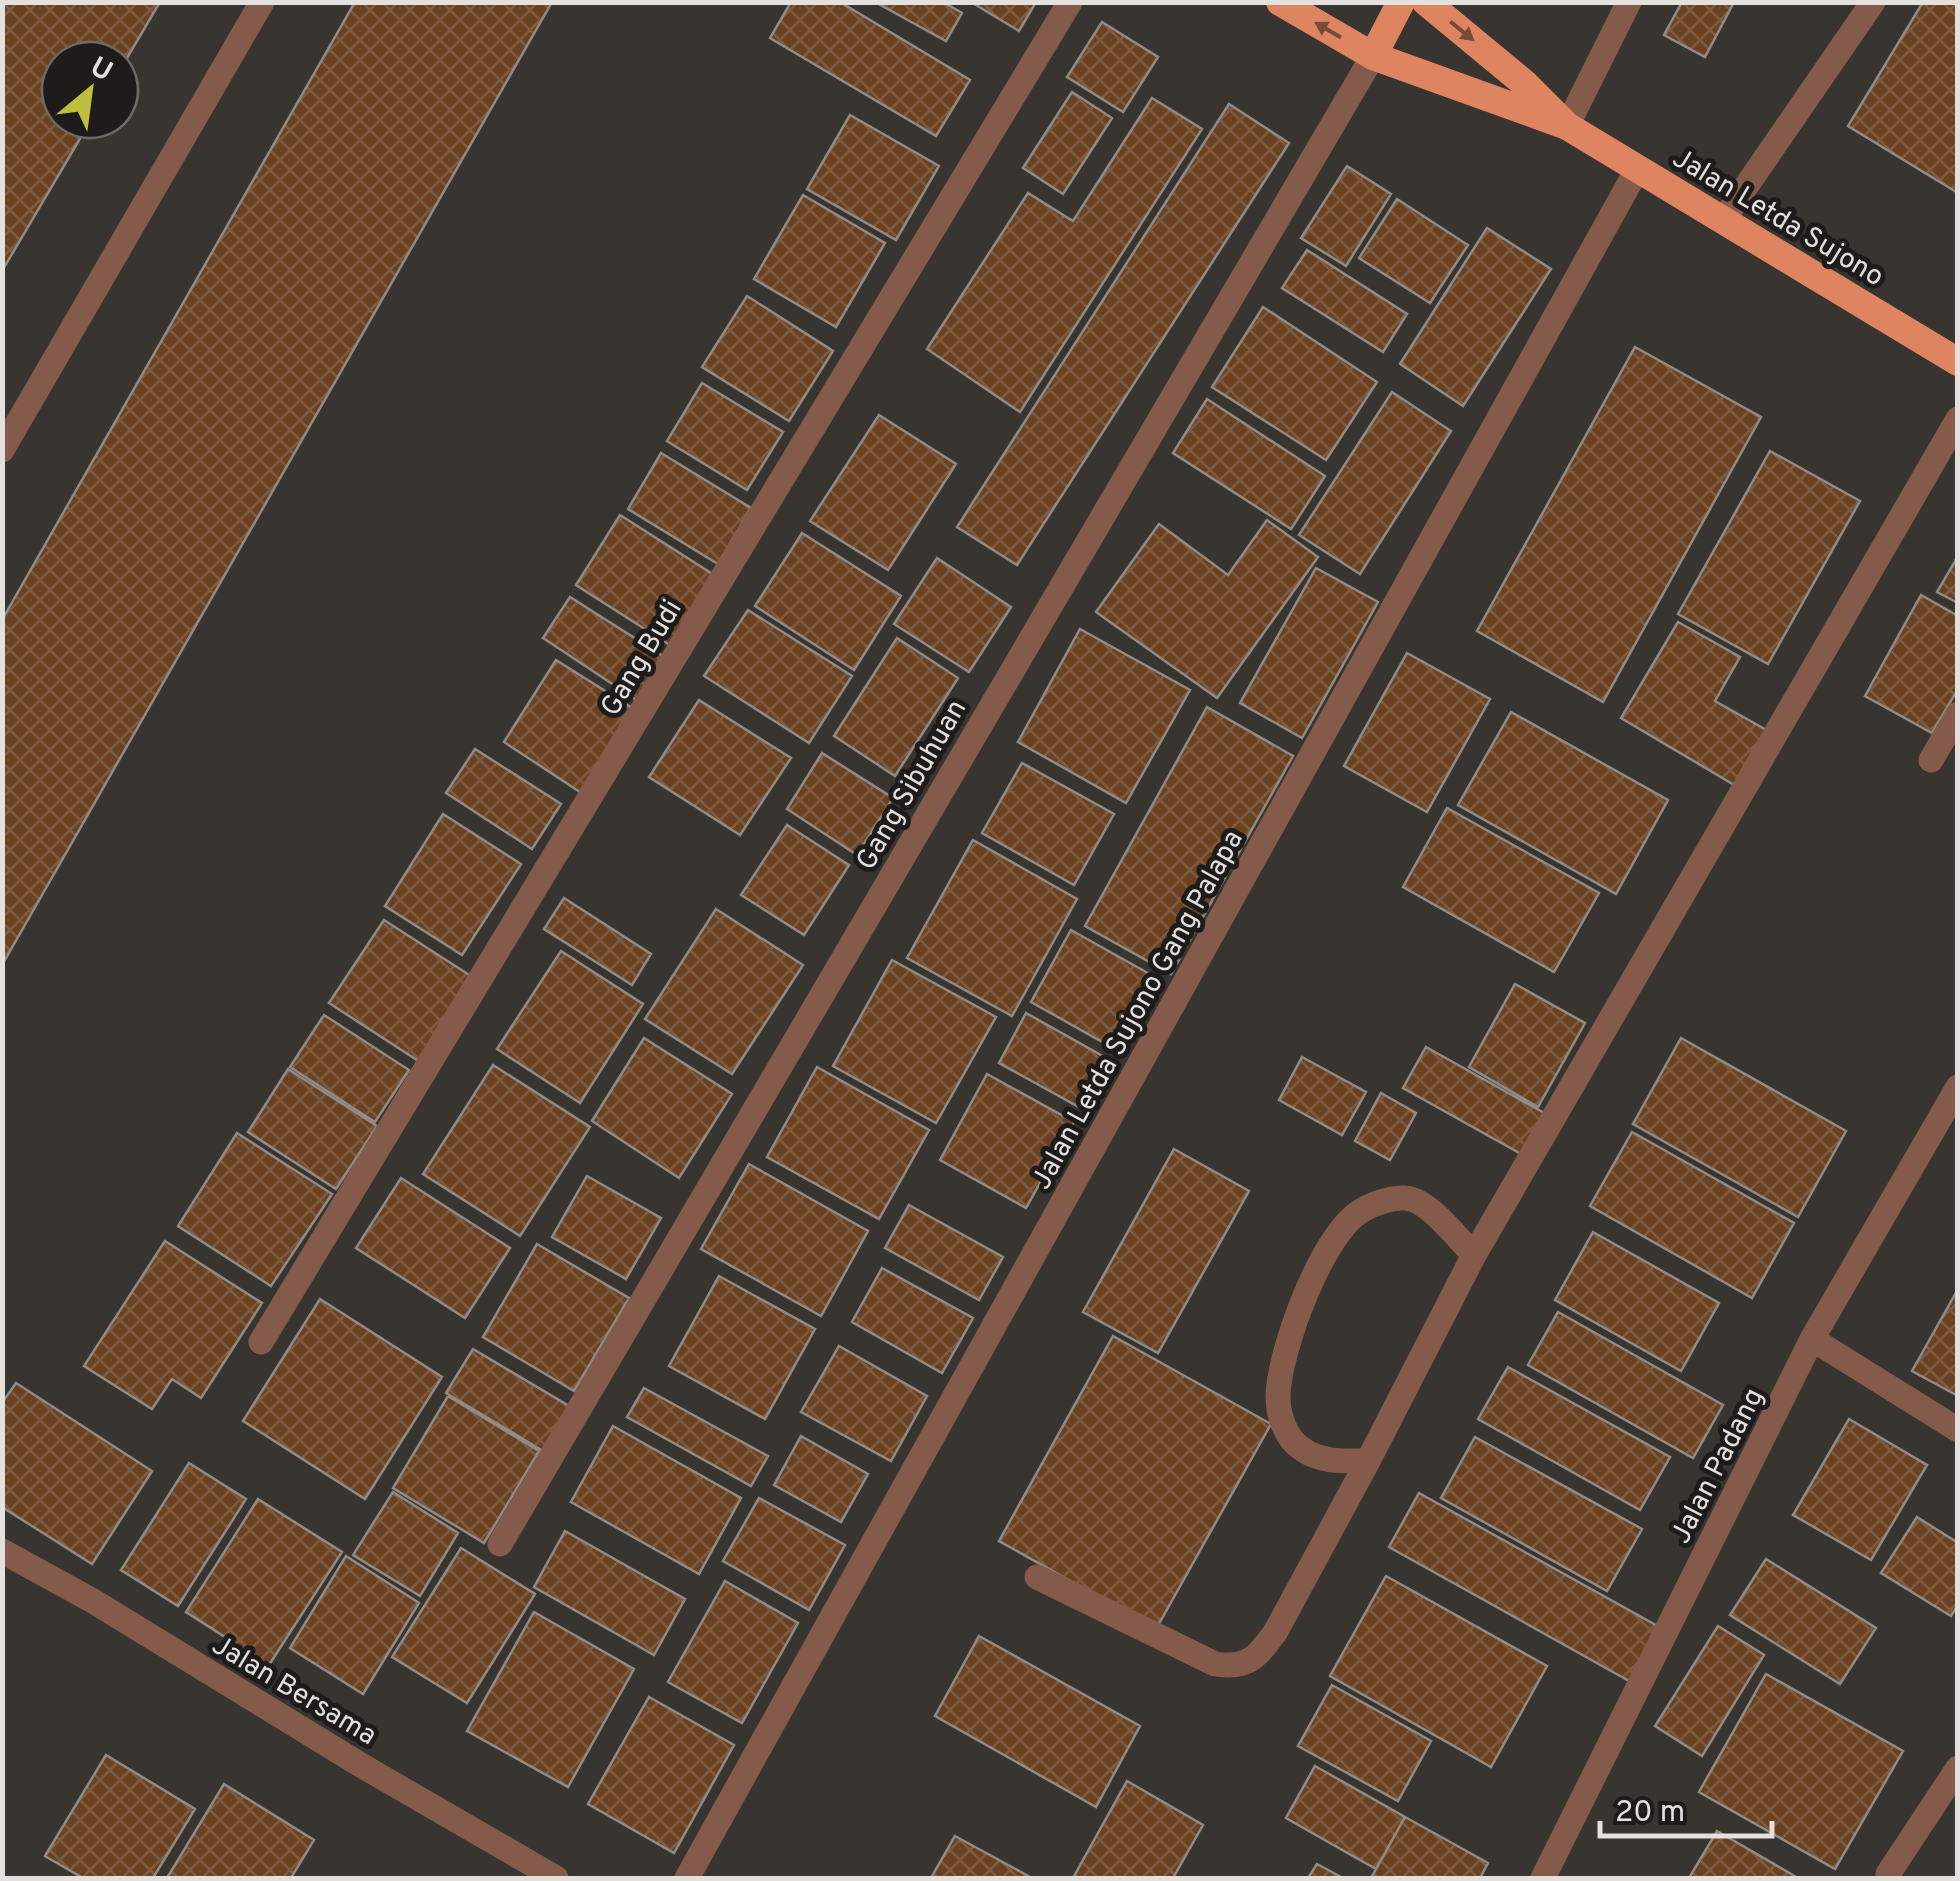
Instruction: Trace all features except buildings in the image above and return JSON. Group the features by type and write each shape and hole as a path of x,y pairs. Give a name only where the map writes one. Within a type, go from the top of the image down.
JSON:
{"highway":[{"name":"Jalan Letda Sujono","path":"1280,2 1372,56 1568,126 1958,362"},
{"path":"1372,56 1401,2"},
{"name":"Jalan Letda Sujono","path":"1426,2 1524,83 1568,126"}],"street":[{"path":"2,450 262,2"},
{"name":"Gang Budi","path":"262,1342 1070,2"},
{"path":"1568,126 1630,2"},
{"path":"1723,220 1872,2"},
{"name":"Gang Sibuhuan","path":"500,1544 1372,56"},
{"name":"Jalan Letda Sujono Gang Palapa","path":"688,1878 1638,168"},
{"path":"1037,1577 1215,1664 1236,1667 1257,1656 1276,1631 1368,1461 1474,1255 1958,419"},
{"path":"1931,760 1958,714"},
{"name":"Jalan Padang","path":"1543,1878 1812,1339 1958,1086"},
{"path":"1368,1461 1325,1460 1300,1449 1286,1434 1278,1400 1280,1372 1296,1317 1318,1268 1358,1212 1404,1198 1423,1202 1474,1255"},
{"path":"1812,1339 1958,1430"},
{"name":"Jalan Bersama","path":"2,1551 93,1601 342,1754 556,1878"},
{"path":"1888,1874 1958,1768"}]}
